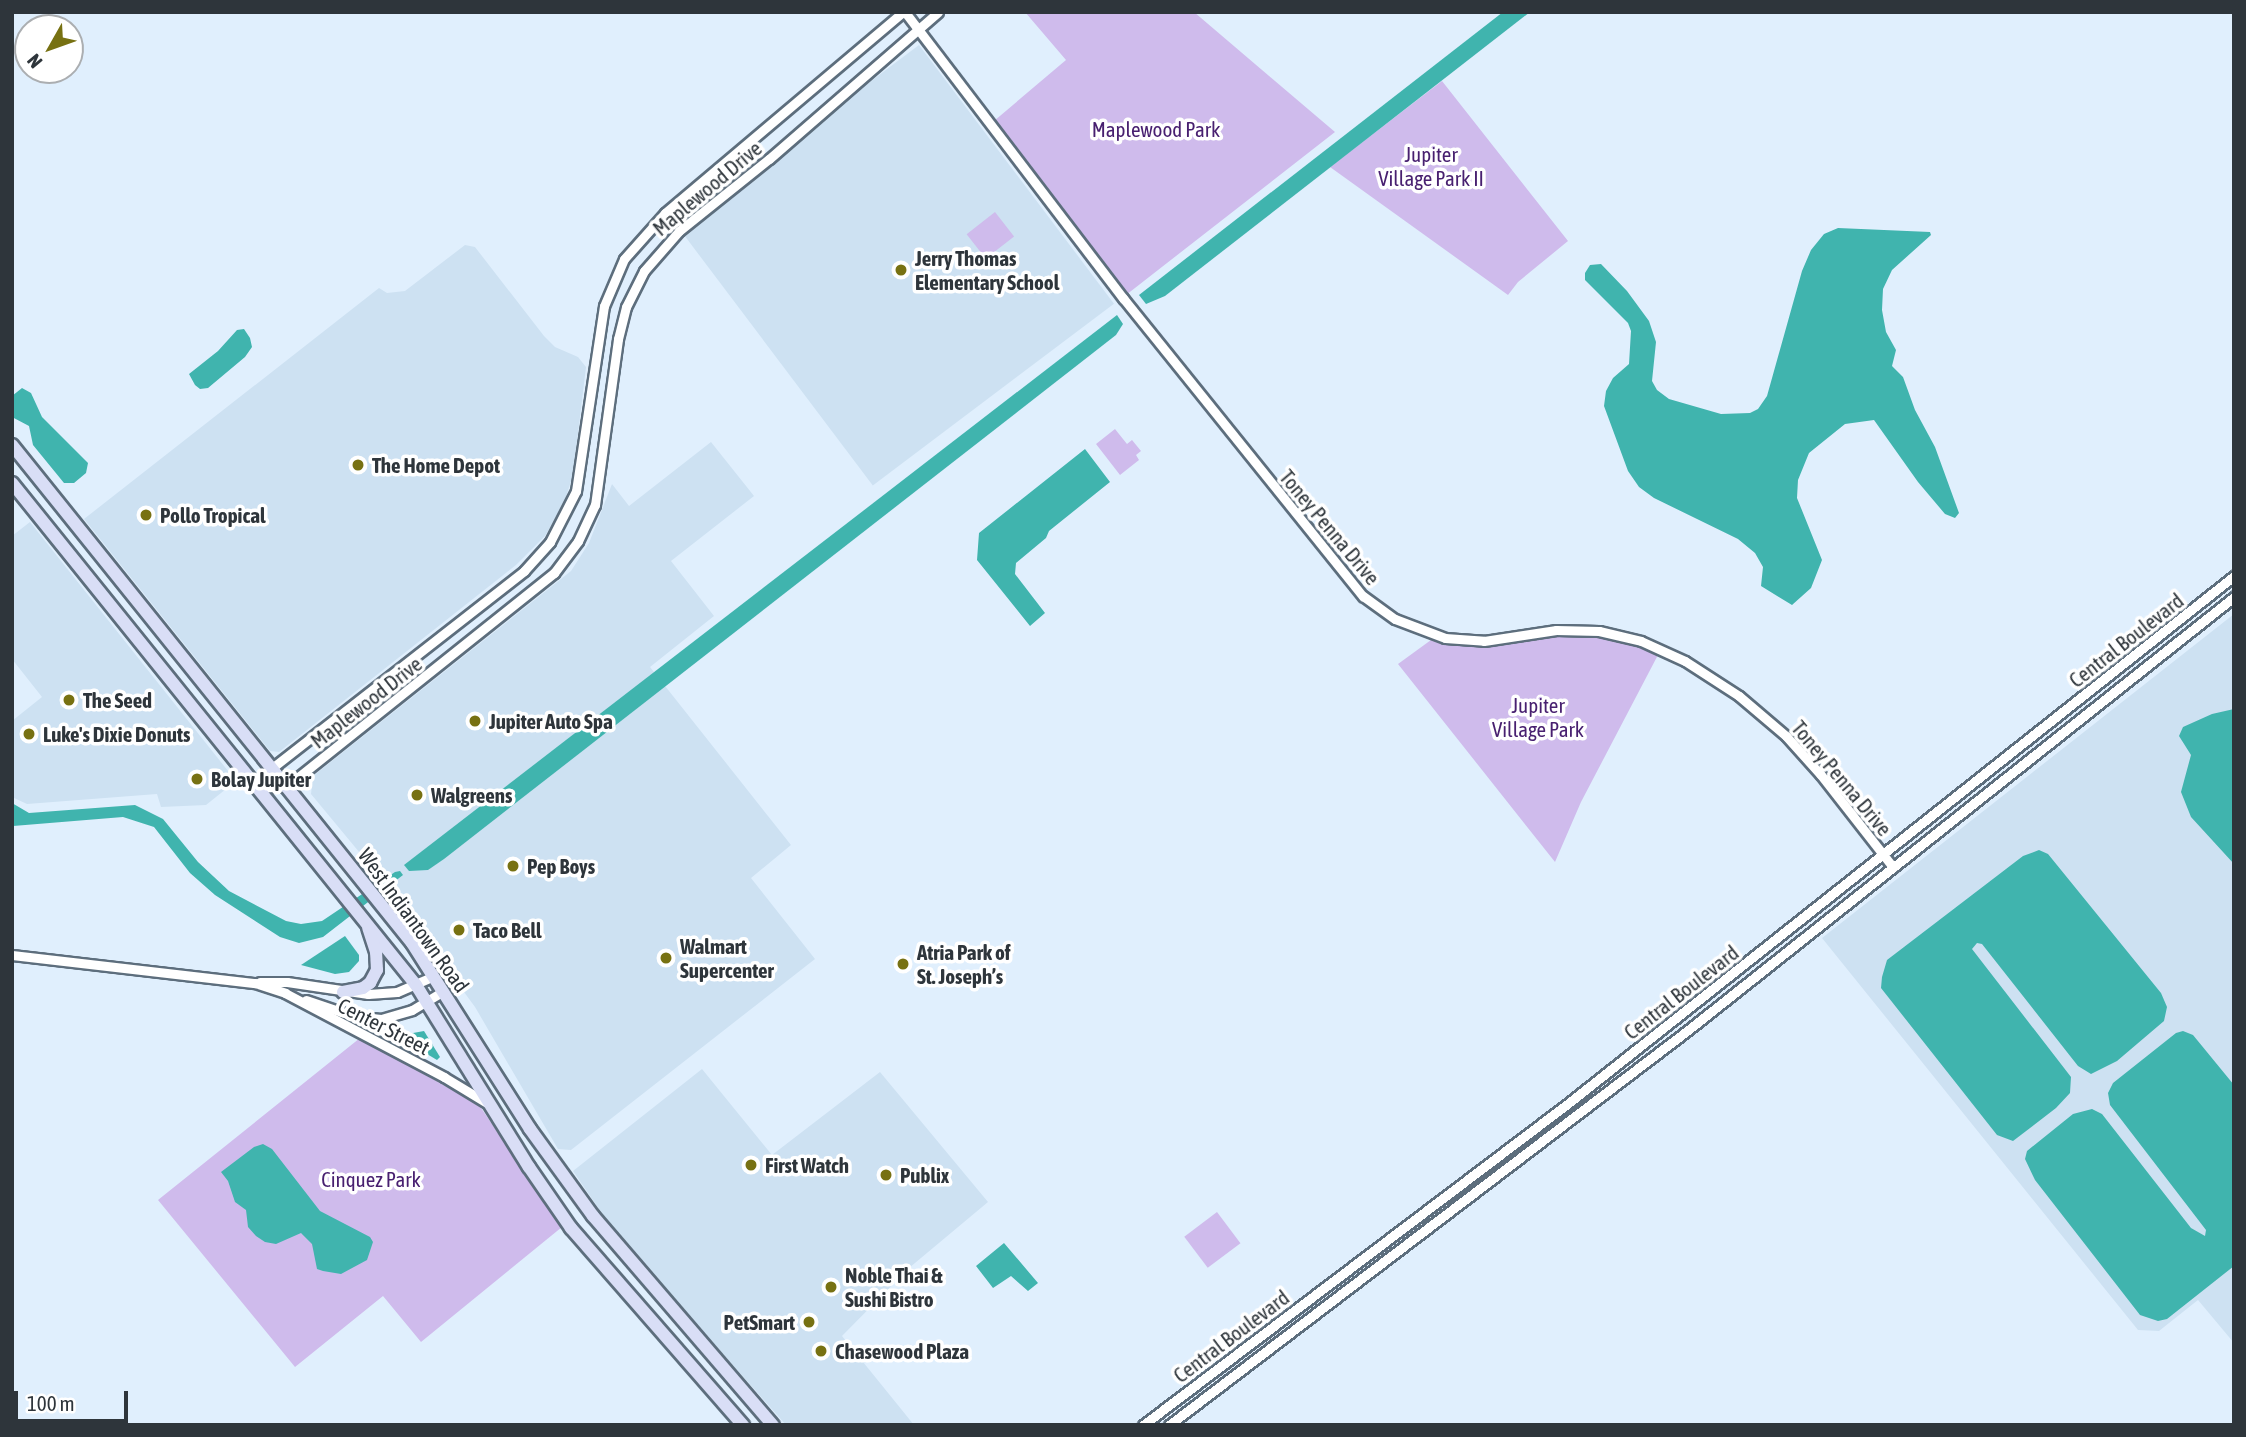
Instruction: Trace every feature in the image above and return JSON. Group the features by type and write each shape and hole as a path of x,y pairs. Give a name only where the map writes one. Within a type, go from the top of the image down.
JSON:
{"main road":[{"name":"West Indiantown Road","path":"12,445 379,901 434,976 530,1129 593,1216 640,1274 773,1425"},
{"name":"West Indiantown Road","path":"12,483 348,897 416,985 529,1167 571,1228 743,1425"},
{"path":"343,992 363,988 370,983 377,970 376,952 363,918"}],"street":[{"name":"Toney Penna Drive","path":"904,12 1123,298 1363,596 1395,619 1445,638 1484,641 1577,630 1619,635 1661,649 1727,687 1771,721 1812,764 1893,867"},
{"name":"Maplewood Drive","path":"259,788 272,768 524,571 550,542 576,491 601,324 615,275 624,259 665,213 904,12"},
{"name":"Maplewood Drive","path":"287,786 554,573 578,541 594,505 618,340 626,307 644,271 679,231 938,12"},
{"name":"Central Boulevard","path":"1143,1425 1566,1105 2234,576"},
{"name":"Central Boulevard","path":"1168,1425 1614,1088 2234,597"},
{"path":"259,788 287,786"},
{"name":"Center Street","path":"12,955 254,982 287,982 343,992 397,992 434,976"},
{"name":"Center Street","path":"254,982 285,993 444,1077 494,1108"},
{"path":"285,993 370,1018 394,1018 444,991"},
{"path":"1157,1414 1168,1425"}],"shaded area":[{"path":"1503,12 1530,12 1165,296 1146,304 1139,295"},
{"name":"Jerry Thomas Elementary School","path":"919,45 1114,304 873,486 678,227"},
{"path":"1838,228 1930,232 1931,235 1892,270 1883,289 1882,310 1886,332 1896,350 1892,366 1903,377 1915,410 1935,447 1959,513 1955,518 1945,514 1918,482 1874,420 1845,424 1809,453 1798,480 1797,498 1822,560 1811,588 1792,605 1761,586 1763,567 1755,553 1738,539 1654,498 1639,487 1628,471 1604,406 1606,391 1613,378 1629,364 1631,331 1628,323 1585,280 1585,273 1590,265 1601,264 1627,291 1649,321 1656,342 1652,381 1657,390 1669,399 1721,414 1750,413 1758,409 1767,396 1802,271 1811,250 1824,234"},
{"path":"465,245 475,247 544,336 555,347 578,357 586,367 573,475 563,506 545,536 516,565 279,752 270,751 84,519 379,288 387,293 405,291"},
{"path":"1117,315 1123,324 1116,335 444,859 428,870 409,871 404,865"},
{"path":"244,329 252,347 245,357 208,388 200,389 195,385 189,374 218,351 237,330"},
{"path":"22,388 31,393 42,417 88,463 86,473 74,483 64,483 33,445 29,426 12,417 12,396"},
{"path":"711,442 754,496 671,561 714,616 650,667 791,845 751,878 815,959 571,1150 558,1149 475,1007 379,876 311,794 313,776 571,571 589,543 612,484 629,506"},
{"path":"1085,449 1110,482 1049,531 1046,538 1016,563 1015,574 1045,613 1030,626 977,560 979,533"},
{"path":"30,522 236,781 206,805 161,807 157,794 27,804 12,797 12,721 42,697 12,659 12,536"},
{"path":"2234,614 2234,1343 2198,1300 2159,1331 2138,1330 1822,938"},
{"path":"2234,709 2234,864 2191,817 2181,792 2191,755 2179,736 2183,727 2212,714"},
{"path":"12,803 29,813 135,805 163,819 198,862 229,891 286,921 301,924 322,921 395,872 400,871 403,875 323,937 299,943 280,937 215,895 190,873 154,827 123,817 13,826"},
{"path":"2039,850 2048,854 2161,993 2167,1007 2164,1021 2117,1061 2091,1074 2078,1066 1982,944 1977,943 1972,949 2071,1077 2070,1093 2056,1108 2013,1141 1997,1135 1881,988 1887,960 2023,856"},
{"path":"345,936 359,955 359,961 349,972 335,974 301,965"},
{"path":"424,1031 440,1057 437,1060 402,1039 402,1035"},
{"path":"2183,1031 2193,1035 2234,1085 2234,1266 2167,1319 2158,1321 2140,1315 2035,1180 2025,1159 2027,1151 2073,1114 2092,1109 2102,1114 2191,1228 2205,1236 2206,1230 2110,1105 2108,1093 2113,1083 2176,1033"},
{"path":"702,1069 772,1155 880,1072 988,1202 909,1268 842,1336 914,1425 786,1425 614,1231 573,1171"},
{"path":"263,1144 272,1149 320,1211 370,1237 373,1242 367,1260 341,1274 323,1271 317,1269 312,1244 301,1233 276,1244 265,1242 256,1236 248,1227 246,1210 235,1202 228,1181 221,1172 254,1147"},
{"path":"1004,1243 1038,1283 1028,1291 1011,1276 993,1288 976,1266"}],"green space":[{"name":"Maplewood Park","path":"1025,12 1194,12 1335,132 1126,295 994,121 1066,60"},
{"name":"Jupiter Village Park II","path":"1442,81 1568,241 1518,282 1508,295 1330,167"},
{"path":"995,212 1014,236 986,259 967,234"},
{"path":"1115,429 1127,444 1132,440 1141,451 1136,455 1139,460 1120,475 1096,444"},
{"name":"Jupiter Village Park","path":"1554,636 1596,636 1631,643 1659,653 1581,802 1555,862 1398,664 1431,640 1462,646 1506,645"},
{"name":"Cinquez Park","path":"360,1038 479,1105 562,1227 421,1342 383,1296 295,1367 158,1200"},
{"path":"1217,1212 1240,1243 1208,1268 1184,1237"}],"place":[{"name":"Jerry Thomas Elementary School","path":"901,270"},
{"name":"The Home Depot","path":"358,465"},
{"name":"Pollo Tropical","path":"146,515"},
{"name":"The Seed","path":"69,700"},
{"name":"Jupiter Auto Spa","path":"475,721"},
{"name":"Luke's Dixie Donuts","path":"29,734"},
{"name":"Bolay Jupiter","path":"197,779"},
{"name":"Walgreens","path":"417,795"},
{"name":"Pep Boys","path":"513,866"},
{"name":"Taco Bell","path":"459,930"},
{"name":"Walmart Supercenter","path":"666,958"},
{"name":"Atria Park of St. Joseph’s","path":"903,964"},
{"name":"First Watch","path":"751,1165"},
{"name":"Publix","path":"886,1175"},
{"name":"Noble Thai & Sushi Bistro","path":"831,1287"},
{"name":"PetSmart","path":"809,1322"},
{"name":"Chasewood Plaza","path":"821,1351"}]}
